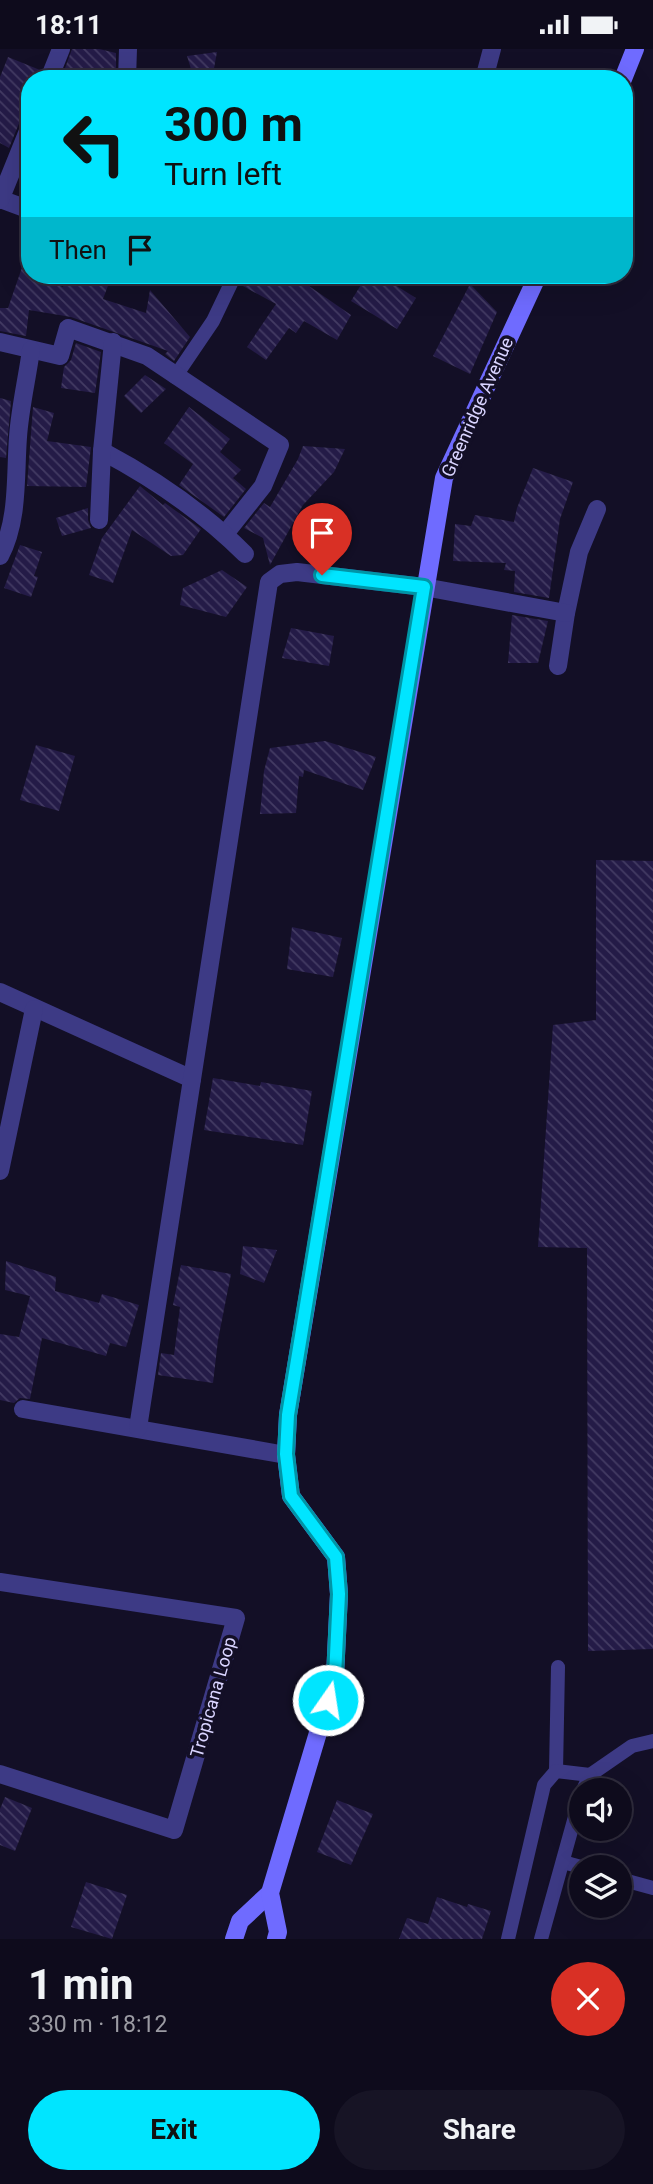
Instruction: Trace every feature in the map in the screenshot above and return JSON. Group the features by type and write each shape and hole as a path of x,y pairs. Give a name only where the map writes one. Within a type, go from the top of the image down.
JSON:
{"street":[{"path":"53,70 61,49"},
{"path":"127,70 128,49"},
{"path":"486,70 492,49"},
{"path":"627,70 635,49"},
{"path":"21,148 0,199 21,207"},
{"name":"Greenridge Avenue","path":"276,1939 278,1933 270,1893 335,1676 339,1594 336,1557 291,1496 286,1454 288,1415 444,478 534,284"},
{"path":"0,342 60,356 68,328 113,342 147,356 280,445 264,486 225,534"},
{"path":"99,520 102,451 113,342"},
{"path":"0,556 15,503 18,434 31,350"},
{"path":"102,451 137,469 225,534 245,554"},
{"path":"558,666 579,552 597,509"},
{"path":"138,1428 269,582 280,574 297,572 424,587 566,613"},
{"path":"0,992 192,1079"},
{"path":"0,1171 2,1143 34,1009"},
{"path":"23,1409 286,1454"},
{"name":"Tropicana Loop","path":"0,1582 236,1618 174,1831 0,1775"},
{"path":"234,1939 240,1921 270,1893"}],"lane":[{"path":"175,377 213,321 231,284"},
{"path":"508,1939 544,1785 556,1771 558,1667"},
{"path":"589,1778 632,1746 653,1741"},
{"path":"556,1771 590,1775"},
{"path":"541,1939 569,1840"},
{"path":"563,1862 569,1864"},
{"path":"632,1882 653,1888"}],"building":[{"path":"72,49 99,49 116,53 116,70 64,70"},
{"path":"217,52 214,70 191,70 187,56"},
{"path":"8,57 40,70 21,70 21,120 9,148 0,143 0,77"},
{"path":"21,270 21,284 55,284 63,287 64,284 109,284 103,299 146,313 150,290 190,337 174,361 165,354 168,351 71,317 29,310 26,336 0,331 0,308 8,308"},
{"path":"306,284 351,315 337,340 304,321 296,333 289,328 266,360 247,347 276,304 241,285"},
{"path":"361,284 393,284 416,298 397,329 351,301"},
{"path":"470,284 497,312 470,374 433,356"},
{"path":"76,343 101,352 95,393 61,388 64,367 71,360"},
{"path":"145,375 166,389 141,413 124,396"},
{"path":"0,398 11,401 6,458 0,457"},
{"path":"33,407 54,413 47,441 91,447 86,487 27,486"},
{"path":"189,407 230,439 220,452 241,470 233,478 246,489 224,517 179,485 193,464 164,443"},
{"path":"303,446 345,449 334,472 303,505 270,565 263,538 244,528 264,503 270,507"},
{"path":"533,468 573,482 560,519 549,598 514,592 515,571 504,570 506,563 453,561 455,524 471,526 475,515 514,522"},
{"path":"140,486 163,505 165,503 201,529 183,555 171,556 132,530 113,583 89,575 102,538"},
{"path":"88,508 91,528 62,536 56,518"},
{"path":"20,545 42,552 31,597 4,588"},
{"path":"222,570 247,587 226,617 180,605 183,588"},
{"path":"512,615 548,621 538,663 508,663"},
{"path":"291,628 334,636 329,666 282,658"},
{"path":"325,741 376,757 363,790 304,770 303,777 299,776 296,813 260,814 264,771 270,748"},
{"path":"36,745 75,756 59,811 20,800"},
{"path":"596,860 653,861 653,1649 588,1651 587,1248 538,1247 553,1025 596,1020"},
{"path":"292,927 342,938 333,977 287,969"},
{"path":"213,1078 260,1086 261,1082 312,1091 303,1145 204,1130"},
{"path":"243,1246 277,1250 264,1283 240,1274"},
{"path":"6,1261 56,1277 55,1291 99,1303 102,1294 139,1305 126,1347 110,1343 106,1356 42,1338 30,1399 20,1398 14,1403 0,1400 0,1334 19,1337 30,1296 5,1290"},
{"path":"181,1265 231,1274 213,1383 158,1375 161,1353 174,1355 180,1307 173,1305"},
{"path":"5,1797 32,1808 15,1851 0,1845 0,1809"},
{"path":"337,1800 373,1814 351,1865 317,1852"},
{"path":"86,1882 127,1895 112,1939 71,1927"},
{"path":"437,1897 467,1907 468,1904 491,1911 482,1939 399,1939 407,1918 428,1924"}],"route":[{"path":"322,575 424,587 288,1415 286,1454 291,1496 336,1557 339,1594 335,1676 328,1700"}]}
